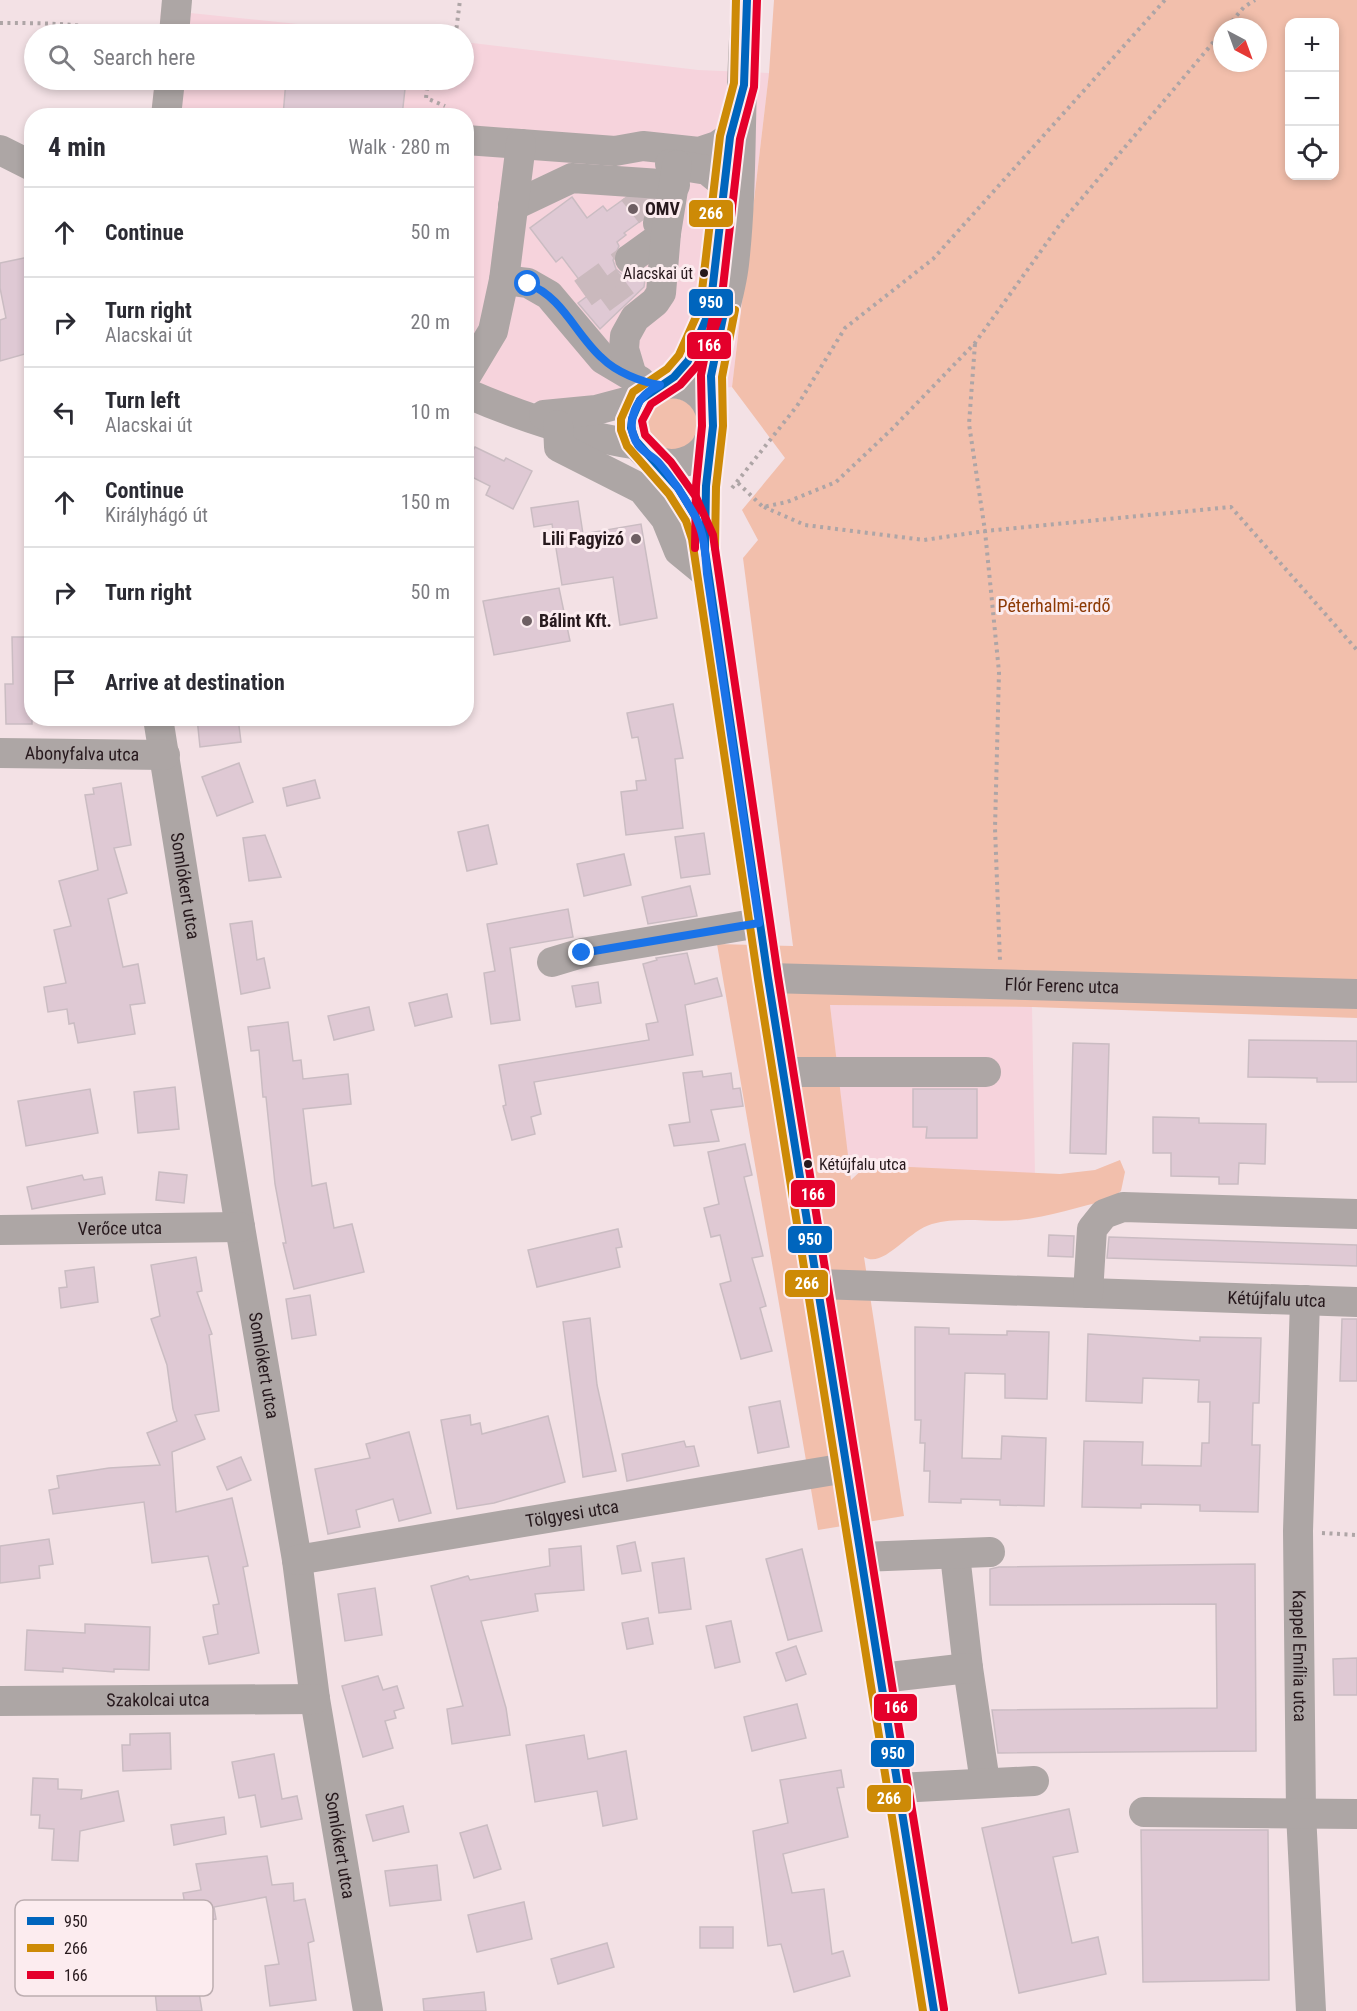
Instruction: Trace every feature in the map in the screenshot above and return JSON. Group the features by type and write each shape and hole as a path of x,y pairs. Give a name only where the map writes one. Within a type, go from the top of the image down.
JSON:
{"street":[{"path":"175,24 177,0"},
{"path":"747,0 734,266 711,376 711,429 704,537 707,574 759,923 934,2011"},
{"path":"528,417 596,410 649,386 687,362 710,310 729,137 744,85"},
{"path":"167,108 169,90"},
{"path":"615,151 643,146 699,152 717,146 729,137"},
{"path":"474,141 615,151 676,175 707,170 724,184"},
{"path":"474,363 493,331 504,280 521,144"},
{"path":"0,150 24,162"},
{"path":"630,259 644,205 676,175"},
{"path":"644,205 676,175"},
{"path":"513,206 572,178 644,205"},
{"path":"644,205 661,293 655,302 631,313 624,349 649,386"},
{"path":"474,396 528,417 613,441 672,464 687,461 700,453 711,429 708,404 693,388 679,383 649,386 603,359 572,301 538,287 504,280"},
{"path":"649,386 632,417 633,431 647,453 683,497 704,537"},
{"path":"558,425 560,447 642,489 654,500 666,519 679,551 707,574"},
{"name":"Somlókert utca","path":"160,726 240,1227 297,1560 315,1699 368,2011"},
{"name":"Abonyfalva utca","path":"0,753 165,754"},
{"path":"552,962 582,953 759,923"},
{"name":"Flór Ferenc utca","path":"768,978 1357,994"},
{"path":"784,1072 986,1072"},
{"path":"1088,1293 1092,1229 1104,1214 1123,1207 1357,1214"},
{"name":"Verőce utca","path":"0,1230 240,1227"},
{"name":"Kétújfalu utca","path":"818,1284 1357,1302"},
{"name":"Kappel Emília utca","path":"1305,1300 1298,1532 1301,1813 1311,2011"},
{"name":"Tölgyesi utca","path":"297,1560 846,1468"},
{"path":"861,1557 990,1552"},
{"path":"956,1555 968,1668 985,1782"},
{"path":"881,1678 968,1668"},
{"name":"Szakolcai utca","path":"0,1701 315,1699"},
{"path":"898,1788 1034,1781"},
{"path":"1144,1812 1357,1814"}],"path":[{"path":"457,24 460,0"},
{"path":"730,490 738,483 797,406 845,328 933,259 1165,0"},
{"path":"1235,18 1254,0"},
{"path":"0,23 52,24"},
{"path":"763,507 787,502 836,482 891,430 975,343 1061,223 1213,43"},
{"path":"427,90 426,98 445,106"},
{"path":"975,343 969,424 985,531 999,672 995,828 1001,985"},
{"path":"738,483 763,507 805,525 924,540 985,531 1231,507 1357,650"},
{"path":"1298,1532 1357,1535"}],"shaded area":[{"path":"161,10 298,24 160,24"},
{"path":"474,43 698,70 769,73 732,387 599,401 517,403 474,382 474,108 152,108 154,90 474,90"},
{"path":"830,1005 1032,1007 1035,1175 849,1168"}],"green space":[{"name":"Péterhalmi-erdő","path":"774,0 1357,0 1357,1018 1032,1007 830,1005 851,1180 867,1165 1060,1174 1095,1170 1120,1160 1125,1172 1121,1191 1109,1200 1030,1219 953,1220 932,1224 880,1258 864,1257 904,1516 818,1530 717,944 793,946 743,558 758,540 742,510 785,458 732,387 769,73"},
{"path":"667,398 677,398 691,405 698,424 691,443 677,450 667,450 657,446 650,439 646,429 646,419 650,409 657,402"}],"building":[{"path":"285,90 405,90 403,108 284,108"},
{"path":"572,197 587,218 603,206 607,211 624,199 654,202 653,207 647,210 642,220 624,233 626,235 617,242 619,246 613,260 616,269 622,274 631,276 640,273 645,279 644,287 600,329 578,303 590,294 562,257 556,262 530,228"},
{"path":"24,258 24,354 0,361 0,320 6,318 0,288 0,263"},
{"path":"475,447 504,461 506,458 532,471 513,509 486,495 490,486 474,478"},
{"path":"578,501 583,534 641,524 657,618 620,625 613,577 562,585 552,524 534,527 531,508"},
{"name":"Bálint Kft.","path":"559,588 570,641 494,655 483,601"},
{"path":"12,637 24,637 24,724 6,724 5,684 13,684"},
{"path":"673,704 683,758 675,759 683,828 626,835 621,792 637,790 636,781 646,780 638,737 632,738 627,713"},
{"path":"198,726 239,726 241,742 200,747"},
{"path":"239,763 253,802 217,816 202,777"},
{"path":"315,780 320,798 287,806 283,788"},
{"path":"121,783 131,845 114,848 127,893 108,899 123,967 138,964 145,1003 130,1005 135,1034 78,1043 74,1023 69,1024 67,1009 48,1012 44,987 66,983 54,930 71,926 59,881 98,870 85,795 94,794 93,788"},
{"path":"488,825 497,864 467,871 458,832"},
{"path":"704,833 710,874 681,878 675,837"},
{"path":"265,835 281,877 249,881 243,838"},
{"path":"624,854 631,885 584,896 577,864"},
{"path":"690,886 697,916 648,924 642,897"},
{"path":"568,909 573,937 510,948 520,1020 491,1024 484,973 495,971 487,924"},
{"path":"252,921 257,960 264,958 270,988 241,994 230,924"},
{"path":"687,953 695,984 717,978 722,996 685,1005 693,1055 534,1082 541,1114 531,1117 535,1134 512,1140 503,1106 506,1105 499,1065 649,1040 646,1024 658,1022 643,964 657,960 656,958"},
{"path":"598,982 601,1003 576,1007 572,986"},
{"path":"447,994 452,1017 415,1026 409,1003"},
{"path":"369,1007 374,1030 334,1040 328,1016"},
{"path":"288,1022 293,1061 301,1060 303,1079 348,1074 351,1104 303,1109 312,1186 326,1183 334,1228 352,1224 364,1272 294,1289 283,1243 286,1243 275,1184 259,1050 251,1051 248,1027"},
{"path":"1249,1040 1357,1041 1357,1082 1317,1082 1317,1078 1248,1077"},
{"path":"1073,1043 1109,1044 1106,1154 1070,1153"},
{"path":"702,1071 703,1077 731,1073 733,1089 740,1088 743,1106 711,1110 719,1141 674,1146 669,1125 690,1122 683,1073"},
{"path":"175,1087 179,1129 138,1133 134,1092"},
{"path":"90,1089 98,1133 26,1146 18,1101"},
{"path":"913,1089 977,1089 977,1138 926,1138 927,1127 913,1127"},
{"path":"1153,1117 1199,1118 1199,1123 1266,1124 1265,1164 1239,1163 1238,1184 1219,1184 1219,1177 1171,1176 1171,1153 1153,1153"},
{"path":"745,1144 752,1175 744,1177 763,1256 752,1258 766,1306 760,1308 772,1351 741,1359 720,1284 731,1281 720,1235 711,1237 704,1208 719,1204 708,1152"},
{"path":"159,1172 187,1175 184,1203 156,1200"},
{"path":"82,1175 84,1180 102,1177 105,1194 32,1209 27,1187"},
{"path":"618,1229 622,1247 616,1248 620,1267 537,1287 528,1250"},
{"path":"1049,1235 1074,1236 1073,1257 1048,1256"},
{"path":"1109,1237 1357,1245 1357,1266 1107,1258"},
{"path":"196,1257 202,1291 197,1292 212,1334 209,1335 219,1411 195,1415 205,1439 172,1452 176,1512 232,1498 248,1566 243,1567 259,1653 209,1664 203,1637 218,1634 213,1605 219,1604 208,1556 152,1563 144,1502 53,1514 49,1490 59,1488 57,1476 109,1468 160,1465 147,1433 177,1421 173,1409 167,1365 151,1319 160,1316 151,1265"},
{"path":"94,1267 98,1302 61,1308 59,1288 67,1287 65,1271"},
{"path":"310,1295 316,1335 292,1339 286,1299"},
{"path":"590,1318 597,1385 616,1471 583,1477 563,1322"},
{"path":"1342,1319 1357,1319 1357,1381 1340,1381"},
{"path":"915,1327 949,1328 949,1334 1007,1335 1007,1331 1049,1332 1047,1399 1005,1398 1005,1374 965,1373 962,1458 1001,1459 1002,1436 1046,1438 1044,1506 1000,1505 1000,1500 961,1499 961,1503 929,1502 930,1471 924,1471 925,1443 920,1443 921,1420 915,1420"},
{"path":"1088,1334 1200,1341 1200,1337 1261,1338 1259,1403 1253,1403 1252,1445 1260,1445 1258,1512 1200,1511 1200,1505 1141,1504 1141,1508 1082,1507 1084,1441 1143,1442 1142,1465 1201,1466 1202,1443 1209,1443 1210,1402 1198,1402 1199,1380 1143,1378 1142,1403 1086,1401"},
{"path":"780,1401 789,1447 758,1453 749,1407"},
{"path":"470,1415 471,1425 480,1423 482,1434 548,1416 565,1482 494,1503 457,1509 441,1420"},
{"path":"409,1432 431,1513 399,1521 393,1499 356,1510 360,1527 328,1534 315,1469 370,1458 366,1444"},
{"path":"684,1441 686,1447 694,1446 699,1466 627,1481 622,1454"},
{"path":"241,1457 251,1480 227,1490 217,1467"},
{"path":"49,1539 53,1564 39,1566 40,1578 0,1583 0,1546"},
{"path":"635,1542 641,1571 622,1574 617,1546"},
{"path":"581,1546 584,1590 535,1594 538,1611 481,1621 506,1708 510,1735 452,1744 447,1709 463,1706 431,1586 468,1576 470,1580 550,1566 549,1549"},
{"path":"802,1549 822,1631 788,1640 766,1559"},
{"path":"684,1558 691,1609 659,1613 652,1563"},
{"path":"1255,1564 1256,1751 998,1753 992,1710 1217,1708 1216,1604 990,1605 990,1569 999,1567"},
{"path":"375,1588 382,1635 345,1641 338,1594"},
{"path":"648,1618 653,1644 627,1649 622,1623"},
{"path":"731,1621 740,1662 715,1668 706,1626"},
{"path":"85,1624 150,1627 149,1670 114,1669 114,1672 63,1668 63,1672 25,1670 27,1630 85,1633"},
{"path":"796,1646 806,1674 786,1681 776,1653"},
{"path":"1357,1658 1357,1695 1334,1695 1333,1659"},
{"path":"378,1676 383,1690 397,1686 404,1708 394,1711 396,1718 385,1721 393,1748 363,1757 342,1686"},
{"path":"797,1704 806,1738 752,1751 744,1717"},
{"path":"170,1733 171,1769 123,1771 122,1745 130,1745 130,1734"},
{"path":"584,1735 588,1759 626,1751 637,1819 603,1826 597,1791 535,1802 526,1745"},
{"path":"274,1754 282,1799 297,1796 302,1819 261,1827 255,1795 239,1798 232,1762"},
{"path":"841,1770 844,1787 837,1788 848,1837 783,1854 792,1893 824,1889 832,1954 843,1951 850,1976 794,1992 781,1944 768,1946 753,1831 788,1823 780,1780"},
{"path":"33,1778 58,1779 58,1789 82,1790 81,1799 118,1791 124,1821 80,1831 78,1861 52,1860 54,1829 39,1828 40,1815 31,1815"},
{"path":"403,1806 409,1832 373,1841 366,1815"},
{"path":"1069,1809 1078,1852 1053,1857 1072,1943 1098,1937 1106,1974 1019,1993 982,1828"},
{"path":"224,1817 226,1834 174,1845 171,1825"},
{"path":"487,1825 501,1869 474,1878 460,1833"},
{"path":"1141,1830 1268,1830 1269,1980 1143,1982"},
{"path":"267,1856 272,1885 293,1883 294,1901 305,1899 314,1941 308,1943 316,2000 270,2006 265,1966 279,1964 266,1897 214,1907 216,1919 213,1919 213,1900 184,1900 183,1893 201,1890 196,1864"},
{"path":"437,1865 441,1900 390,1906 385,1871"},
{"path":"524,1902 532,1939 477,1952 468,1915"},
{"path":"700,1927 733,1927 733,1948 700,1948"},
{"path":"607,1943 614,1967 558,1984 551,1959"},
{"path":"484,1992 486,2011 424,2011 423,1999"},
{"path":"156,1996 200,1996 202,2011 157,2011"}],"tunnel":[{"path":"633,191 651,214"},
{"path":"583,293 630,259"},
{"path":"604,278 627,309"}],"transit line":[{"name":"266","path":"736,0 734,83 720,136 700,308 679,355 667,369 633,392 621,419 621,430 627,446 669,494 686,521 692,539 758,980 923,2011"},
{"name":"950","path":"747,0 744,85 730,137 710,310 688,361 674,377 640,400 632,419 631,428 636,441 678,488 695,516 703,537 768,978 934,2011"},
{"name":"166","path":"757,0 754,87 740,139 720,313 709,345 696,367 680,385 651,404 642,421 645,435 671,462 696,497 713,535 778,976 944,2009"},
{"name":"166","path":"695,548 696,486 702,426 701,375 715,306"},
{"name":"950","path":"705,548 706,486 713,426 711,376 725,308"},
{"name":"266","path":"715,548 716,487 723,426 722,377 735,310"}],"place":[{"name":"OMV","path":"633,209"},
{"name":"Alacskai út","path":"704,273"},
{"name":"Lili Fagyizó","path":"636,539"},
{"name":"Bálint Kft.","path":"527,621"},
{"name":"Kétújfalu utca","path":"808,1164"}],"route":[{"path":"528,284 538,287 549,296 603,359 642,382 660,385 647,392 637,404 632,417 633,431 638,445 657,461 683,497 704,537 707,574 759,923 582,953"}]}
